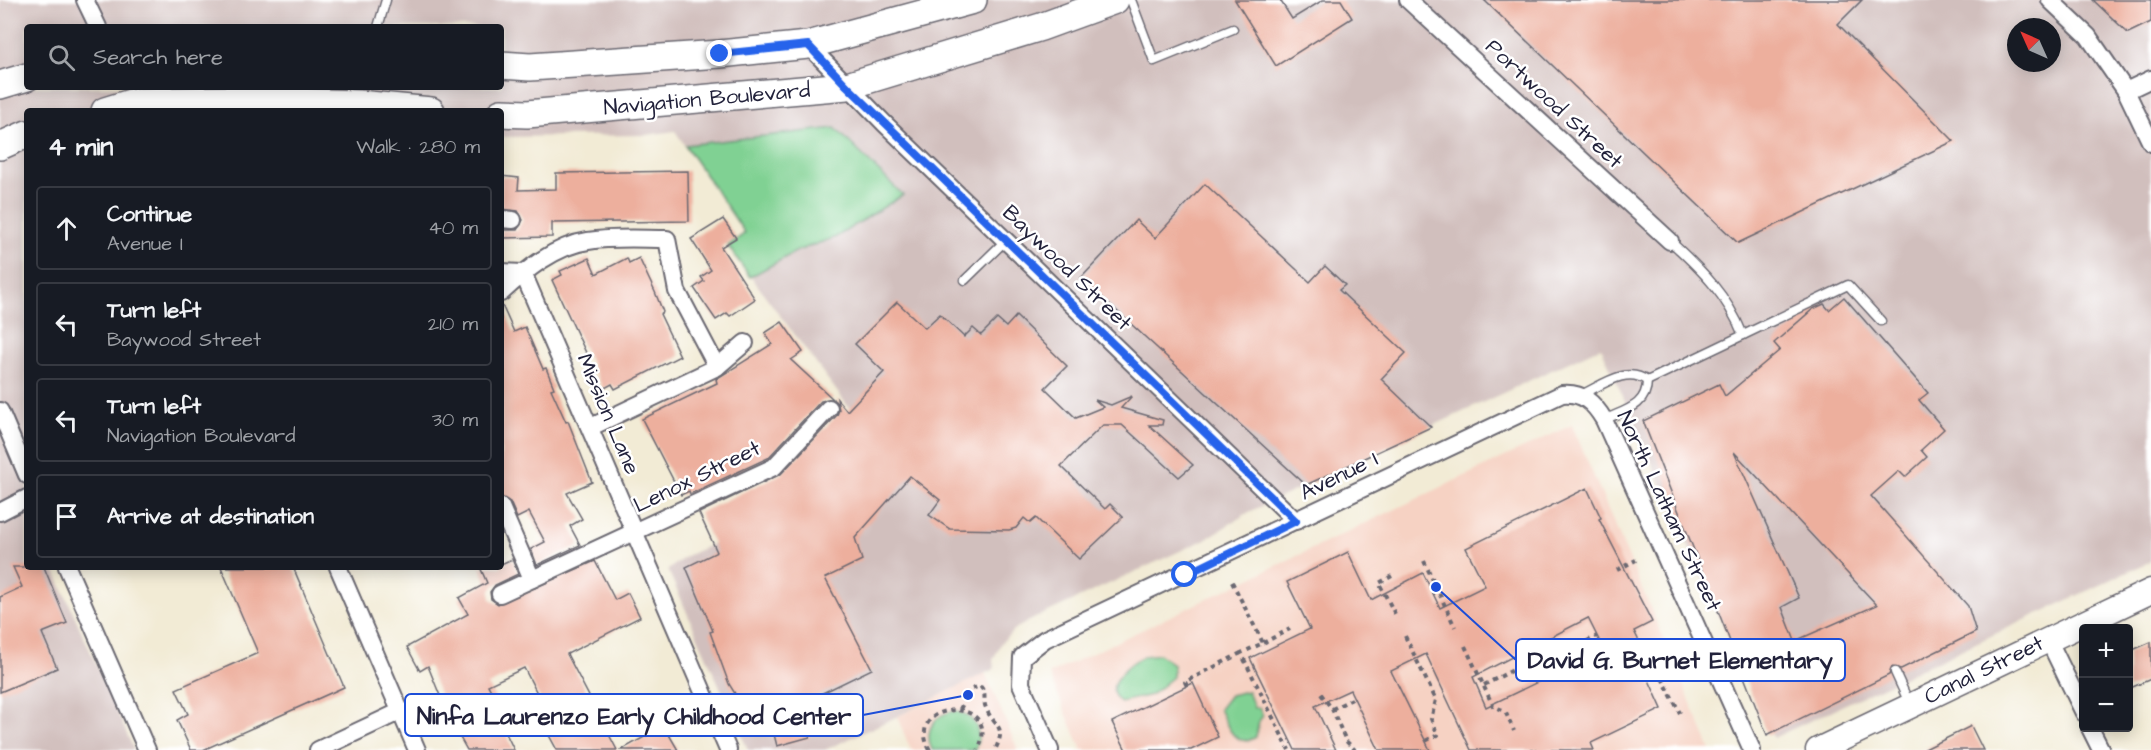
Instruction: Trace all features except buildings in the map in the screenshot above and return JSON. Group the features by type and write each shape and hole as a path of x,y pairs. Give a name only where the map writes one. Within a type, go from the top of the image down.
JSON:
{"main road":[{"name":"Navigation Boulevard","path":"504,65 530,67 808,45 973,0"},
{"name":"Navigation Boulevard","path":"504,113 527,114 725,99 847,86 1041,27 1115,0"},
{"path":"0,85 24,78"},
{"path":"113,108 133,100 361,96 417,108"},
{"path":"0,146 24,135"}],"street":[{"path":"85,0 97,24"},
{"name":"Portwood Street","path":"1408,0 1670,241"},
{"path":"2050,0 2088,36 2126,91 2151,143"},
{"name":"Baywood Street","path":"808,45 847,86 1296,521"},
{"path":"2126,91 2151,79"},
{"path":"504,290 523,273 555,252 581,242 667,239 677,291 717,367"},
{"path":"504,272 523,273"},
{"name":"Mission Lane","path":"523,273 728,750"},
{"path":"591,428 717,367 745,343"},
{"name":"Avenue I","path":"1050,750 1021,684 1022,657 1045,639 1562,394 1581,395"},
{"name":"North Latham Street","path":"1581,395 1595,406 1604,420 1752,750"},
{"name":"Lenox Street","path":"500,594 774,467 829,408"},
{"path":"0,411 24,468"},
{"path":"0,512 24,500"},
{"path":"504,514 532,579"},
{"path":"68,570 147,750"},
{"path":"339,570 417,750"},
{"name":"Canal Street","path":"1818,750 2151,591"},
{"path":"2048,639 2079,703"},
{"path":"318,750 400,711"},
{"path":"2093,732 2101,750"}],"lane":[{"path":"379,24 386,0"},
{"path":"1131,0 1154,61 1233,29"},
{"path":"965,280 1007,240"},
{"path":"1670,241 1702,270 1733,308 1743,335"},
{"path":"1647,381 1848,285 1881,321"},
{"path":"1581,395 1627,374 1639,375 1647,381"},
{"path":"1604,420 1641,402 1647,394 1647,381"},
{"path":"1895,672 1910,705"}],"path":[{"path":"1617,570 1636,560"},
{"path":"1424,561 1455,627"},
{"path":"1392,576 1379,583 1396,616"},
{"path":"1232,582 1263,642"},
{"path":"1186,686 1185,682 1290,629"},
{"path":"1405,636 1436,700 1431,719 1438,735 1425,741"},
{"path":"1484,685 1538,657 1545,663 1597,636"},
{"path":"1465,646 1493,706 1505,711 1514,731"},
{"path":"1242,653 1289,750"},
{"path":"1679,659 1656,671 1680,712"},
{"path":"972,689 980,686 985,691 987,710 998,724 1000,735 995,750"},
{"path":"1321,694 1332,709 1347,741 1355,750"},
{"path":"1332,709 1354,698"},
{"path":"960,709 964,702"},
{"path":"930,750 926,736 932,719 947,709 960,709 972,715 978,722 981,730 981,749"}],"shaded area":[{"path":"0,0 2151,0 2151,561 1773,738 1601,347 1249,512 1206,539 1035,618 1015,629 1001,643 993,660 994,669 896,717 825,750 748,750 668,570 686,556 805,502 868,433 728,246 745,233 675,131 647,135 504,137 504,108 24,108 24,570 54,570 134,750 0,750"},
{"path":"1572,425 1711,750 1082,750 1049,674"},
{"path":"985,673 1018,750 911,750 897,717"}],"green space":[{"path":"835,128 903,195 836,237 797,251 750,277 728,246 745,233 685,145"},
{"path":"1159,654 1173,664 1173,677 1151,695 1121,702 1113,690 1119,676 1139,659"},
{"path":"1248,691 1254,708 1259,707 1263,716 1259,721 1256,737 1242,740 1228,728 1219,709 1230,695"},
{"path":"956,711 969,717 976,726 978,737 975,750 932,750 929,736 933,724 942,715"}],"place":[{"name":"David G. Burnet Elementary","path":"1436,587"},
{"name":"Ninfa Laurenzo Early Childhood Center","path":"968,695"}],"route":[{"path":"720,54 808,45 976,212 1296,521 1185,575"}]}
